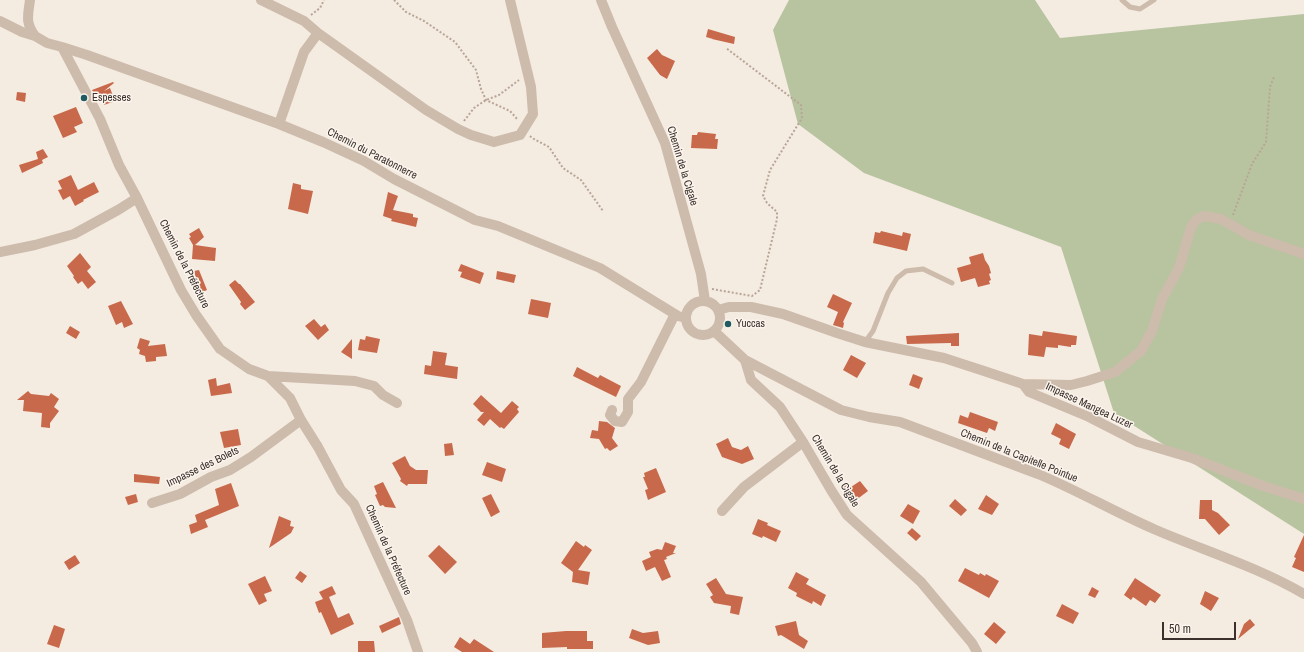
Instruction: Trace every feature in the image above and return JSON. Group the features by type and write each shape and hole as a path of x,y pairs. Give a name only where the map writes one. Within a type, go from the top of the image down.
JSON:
{"street":[{"path":"30,0 28,20 30,28 35,36"},
{"path":"261,0 304,21 318,33 426,110 458,129 471,135 494,142 520,135 533,114 532,87 510,0"},
{"name":"Chemin de la Cigale","path":"602,0 612,27 665,143 702,274 705,301"},
{"name":"Chemin du Paratonnerre","path":"0,21 22,32 35,36 47,43 279,124 323,142 364,161 475,220 498,226 600,268 674,314 686,318"},
{"path":"279,124 304,52 318,33"},
{"name":"Chemin de la Préfecture","path":"62,47 100,120 119,165 137,198 181,290 196,315 220,349 249,369 268,376 290,398 341,490 354,504 407,620 418,652"},
{"path":"0,252 35,245 74,234 137,198"},
{"path":"1023,384 1070,384 1087,381 1114,372 1141,351 1152,332 1162,299 1179,268 1191,227 1196,220 1204,216 1221,219 1249,235 1304,254"},
{"path":"705,301 712,304 718,310 720,318 718,325 714,331 707,335 699,335 692,331 687,325 687,312 690,307 699,302 705,301"},
{"name":"Impasse Mangea Luzer","path":"718,310 751,306 783,314 836,334 865,342 944,358 1023,384 1029,392 1089,417 1138,442 1192,458 1263,486 1304,499"},
{"path":"612,410 610,415 615,421 622,422 628,412 628,399 641,382 674,314"},
{"path":"714,331 745,360"},
{"name":"Chemin de la Cigale","path":"745,360 751,380 780,407 804,442 847,515 921,582 972,642 977,652"},
{"name":"Chemin de la Capitelle Pointue","path":"745,360 841,410 869,417 900,422 1038,474 1058,482 1154,530 1269,576 1304,594"},
{"path":"268,376 355,381 374,386 383,395 397,404"},
{"name":"Impasse des Bolets","path":"152,503 180,494 211,477 230,470 251,457 301,420"},
{"path":"722,511 744,487 804,442"}],"lane":[{"path":"1122,0 1130,7 1140,9 1154,0"},
{"path":"865,342 873,331 888,293 896,278 906,271 923,270 952,283"}],"path":[{"path":"308,18 320,8 324,0"},
{"path":"394,0 406,12 424,21 455,42 476,70 481,89 486,100 510,111 521,124"},
{"path":"703,287 752,296 760,290 777,219 777,212 767,203 763,196 770,170 802,118 801,105 726,48"},
{"path":"1227,222 1232,216 1252,164 1266,142 1270,87 1274,77"},
{"path":"458,129 474,108 486,100 499,96 522,78"},
{"path":"527,132 532,138 549,147 563,168 581,180 603,211"}],"green space":[{"path":"789,0 1035,0 1060,38 1304,14 1304,534 1114,413 1061,247 864,173 798,124 773,30"}],"building":[{"path":"708,29 735,37 734,44 706,37"},
{"path":"657,49 662,55 675,61 667,79 660,75 647,58"},
{"path":"113,82 114,83 104,91 110,88 115,101 104,105 100,94 96,97 92,90"},
{"path":"17,92 26,93 25,102 16,100"},
{"path":"76,107 83,123 74,127 77,132 63,138 53,116"},
{"path":"698,132 716,134 715,139 718,139 717,149 691,148 692,135 697,135"},
{"path":"43,149 48,157 42,160 43,163 22,173 19,165 38,159 36,152"},
{"path":"71,175 78,190 94,182 99,192 75,206 70,196 63,200 58,190 62,189 58,181"},
{"path":"293,183 301,185 301,189 313,191 308,214 288,209"},
{"path":"388,192 398,196 393,210 413,214 413,217 418,218 416,227 391,221 392,219 383,216"},
{"path":"199,228 204,237 195,245 216,248 215,261 192,259 193,245 189,238 191,237 189,234"},
{"path":"881,231 902,236 903,232 911,234 907,251 873,243 875,232 880,233"},
{"path":"80,253 91,267 87,271 96,282 88,289 82,281 78,284 67,266"},
{"path":"983,253 991,273 989,274 991,280 989,281 990,284 978,287 975,278 961,282 957,268 971,264 969,257"},
{"path":"461,264 484,273 480,284 460,277 462,272 458,271"},
{"path":"199,270 207,290 200,293 194,271"},
{"path":"497,271 516,275 514,283 496,279"},
{"path":"235,280 255,302 245,310 229,285"},
{"path":"833,294 852,303 843,322 843,328 833,325 838,312 827,307"},
{"path":"531,299 551,303 548,318 528,314"},
{"path":"121,301 133,324 124,328 122,322 116,325 108,306"},
{"path":"314,319 321,327 325,324 329,330 318,340 305,326"},
{"path":"70,326 80,332 76,339 66,333"},
{"path":"1043,331 1077,336 1076,345 1071,345 1071,347 1058,345 1058,348 1046,347 1044,357 1028,355 1029,334 1042,336"},
{"path":"959,333 959,346 951,346 951,343 907,344 906,336"},
{"path":"366,336 380,339 377,353 358,350 360,339 365,340"},
{"path":"140,338 150,341 148,346 165,344 167,356 156,357 156,361 146,362 145,356 139,354 140,350 137,348"},
{"path":"352,339 352,359 341,352"},
{"path":"433,351 447,353 445,365 458,367 457,379 424,374 425,365 431,366"},
{"path":"851,355 866,363 857,378 843,370"},
{"path":"577,367 598,378 600,375 621,386 616,397 573,376"},
{"path":"913,374 923,378 919,389 909,385"},
{"path":"216,378 217,386 230,383 232,393 211,396 208,380"},
{"path":"28,391 31,394 49,396 51,393 59,399 54,407 59,411 50,423 50,428 41,427 42,413 23,411 24,400 17,400"},
{"path":"481,395 501,413 512,401 519,407 517,409 519,412 504,429 501,427 500,428 490,419 484,426 477,420 484,412 481,412 473,404"},
{"path":"970,412 998,422 995,431 989,428 987,433 958,423 960,415 968,418"},
{"path":"599,421 607,422 615,428 612,438 618,446 610,451 607,448 605,449 599,439 590,438 592,430 598,431"},
{"path":"1056,423 1076,434 1069,449 1059,444 1061,439 1051,434"},
{"path":"238,429 241,445 224,448 220,432"},
{"path":"728,438 732,447 741,450 748,446 754,459 742,464 722,457 716,444"},
{"path":"452,443 454,455 445,456 444,444"},
{"path":"405,456 410,466 416,470 428,470 427,484 408,484 407,486 400,481 401,479 392,463"},
{"path":"487,462 506,469 502,482 482,475"},
{"path":"656,468 666,492 648,500 645,490 648,489 643,477 645,477 644,473"},
{"path":"134,474 160,477 159,484 134,482"},
{"path":"860,481 868,491 856,500 852,496 850,497 842,487 848,483 851,487"},
{"path":"383,482 396,508 385,507 383,505 380,506 375,495 377,494 374,486"},
{"path":"231,483 239,506 205,520 208,527 191,534 189,525 197,522 195,515 219,505 215,489"},
{"path":"136,494 138,502 128,505 125,497"},
{"path":"491,494 500,512 491,517 482,498"},
{"path":"986,495 999,504 992,515 978,509"},
{"path":"955,499 967,510 961,516 949,506"},
{"path":"1200,500 1212,500 1212,510 1218,513 1230,525 1219,535 1205,519 1199,519"},
{"path":"908,504 920,511 913,524 900,516"},
{"path":"279,516 291,521 290,526 294,527 291,533 269,548"},
{"path":"758,519 781,531 776,542 763,536 762,538 752,534"},
{"path":"912,528 921,536 916,541 907,533"},
{"path":"1304,535 1304,572 1292,567 1296,558 1294,557"},
{"path":"576,541 584,547 585,545 592,550 578,570 590,572 588,585 572,582 573,572 561,563"},
{"path":"665,542 676,546 673,553 676,553 666,557 667,559 664,560 671,577 662,581 655,567 646,571 642,561 651,557 649,552 657,549 662,550"},
{"path":"439,545 457,562 445,574 428,556"},
{"path":"75,555 80,563 69,570 64,562"},
{"path":"965,568 979,575 980,573 985,576 986,574 999,581 989,598 958,581"},
{"path":"300,571 307,576 302,583 295,578"},
{"path":"796,572 809,579 806,584 826,595 821,606 813,601 812,604 796,596 797,593 788,588"},
{"path":"265,576 272,591 264,594 267,601 259,605 248,584"},
{"path":"716,578 726,594 743,597 739,615 730,613 731,606 714,603 710,597 713,595 706,584"},
{"path":"1135,578 1161,595 1155,603 1150,600 1146,606 1133,597 1131,600 1124,595"},
{"path":"332,586 336,594 329,597 338,618 349,613 354,624 331,635 315,602 323,599 319,592"},
{"path":"1092,587 1099,591 1095,598 1088,595"},
{"path":"1205,591 1219,598 1211,611 1200,604"},
{"path":"1062,604 1079,613 1073,624 1056,616"},
{"path":"399,617 401,624 382,633 379,626"},
{"path":"1250,619 1255,625 1238,639 1244,624"},
{"path":"796,621 799,635 808,641 804,649 781,635 778,636 775,626"},
{"path":"994,622 1006,632 996,644 984,634"},
{"path":"54,625 65,629 59,648 47,644"},
{"path":"632,629 643,633 658,631 660,643 648,645 629,638"},
{"path":"587,631 587,641 593,641 593,649 567,649 567,647 542,648 542,633"},
{"path":"460,637 470,644 474,639 494,652 462,652 454,647"},
{"path":"358,641 374,641 375,652 358,652"}],"place":[{"name":"Espesses","path":"84,98"},
{"name":"Yuccas","path":"728,324"}]}
